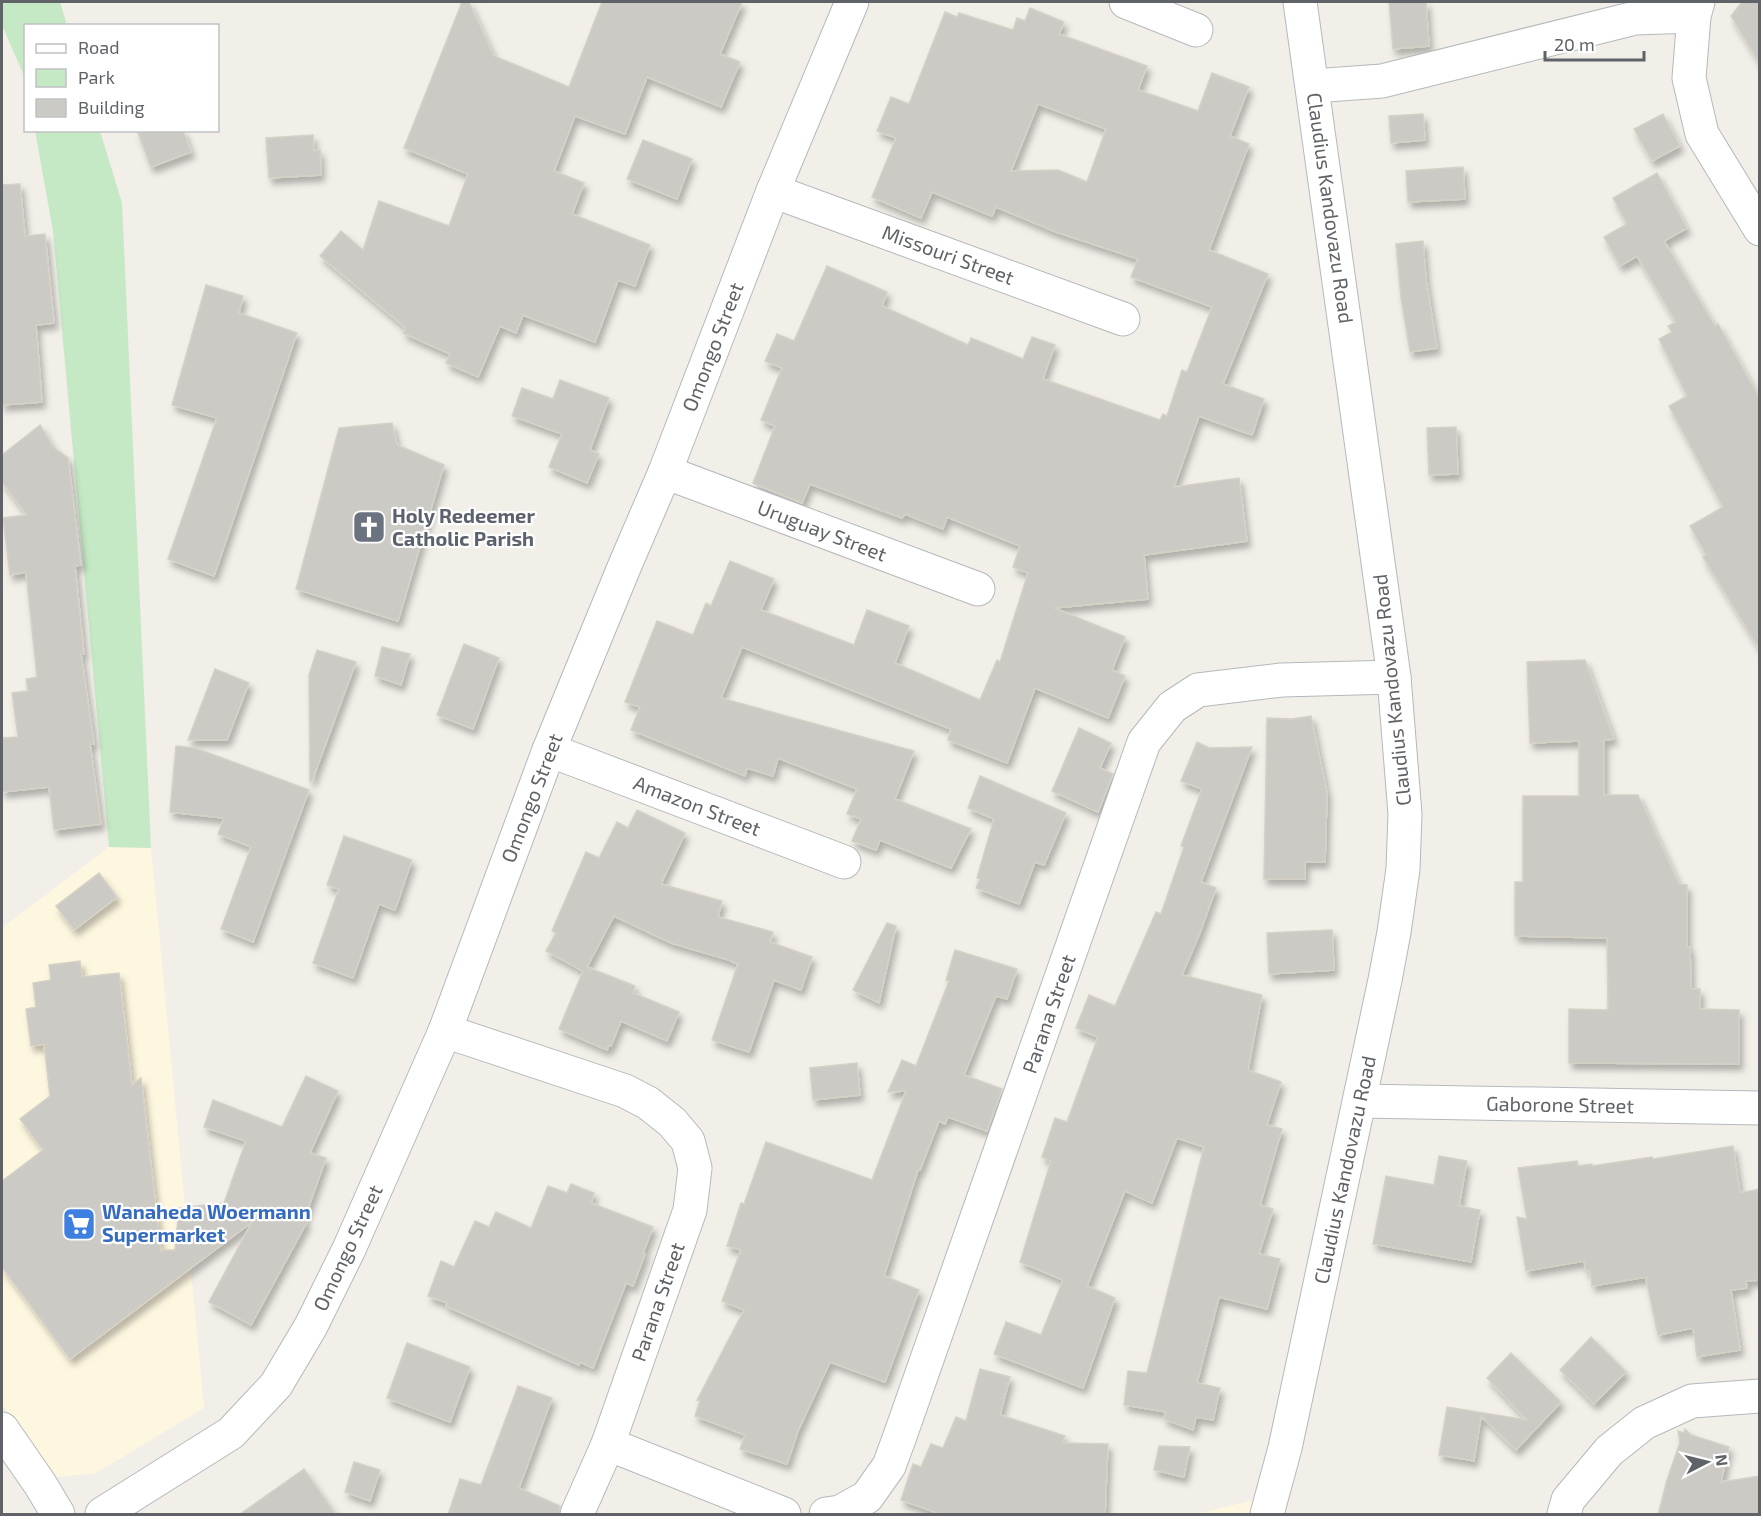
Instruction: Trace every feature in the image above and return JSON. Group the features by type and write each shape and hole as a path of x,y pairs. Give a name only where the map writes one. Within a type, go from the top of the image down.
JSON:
{"street":[{"name":"Omongo Street","path":"102,1515 231,1433 276,1385 311,1326 349,1249 445,1031 549,750 665,472 773,190 852,2"},
{"path":"1126,2 1196,30"},
{"name":"Claudius Kandovazu Road","path":"1268,1515 1285,1448 1360,1101 1394,932 1403,869 1405,814 1394,677 1300,2"},
{"path":"1313,86 1383,81 1630,10 1696,8 1689,78 1702,134 1760,229"},
{"name":"Missouri Street","path":"773,190 1123,319"},
{"name":"Uruguay Street","path":"665,472 978,590"},
{"name":"Parana Street","path":"826,1515 840,1512 867,1497 889,1466 1144,742 1172,707 1198,690 1282,680 1394,677"},
{"name":"Amazon Street","path":"549,750 844,862"},
{"name":"Parana Street","path":"445,1031 625,1091 648,1103 672,1122 688,1141 695,1168 690,1210 608,1444 577,1515"},
{"name":"Gaborone Street","path":"1360,1101 1760,1108"},
{"path":"1564,1515 1568,1500 1609,1451 1644,1423 1692,1401 1760,1396"},
{"path":"2,1429 40,1484 58,1515"},
{"path":"608,1444 784,1515"}],"shaded area":[{"path":"109,847 151,848 204,1408 96,1473 57,1477 2,1404 2,928"},
{"path":"1272,1496 1269,1514 1195,1514"}],"green space":[{"path":"2,2 60,2 67,24 24,24 24,76 2,25"},
{"path":"35,132 100,132 122,203 151,848 109,847 53,231"}],"building":[{"path":"462,2 469,2 494,56 569,87 602,2 742,2 720,54 740,62 721,107 647,77 625,134 575,116 554,171 584,183 572,214 650,245 635,286 618,280 595,342 523,315 516,333 500,326 478,377 446,363 450,354 403,333 406,328 320,256 341,231 363,250 379,201 449,226 468,174 404,148"},
{"path":"1389,2 1426,2 1429,46 1393,49"},
{"path":"1742,2 1760,2 1760,64 1731,16"},
{"path":"1030,8 1064,22 1059,34 1147,66 1138,90 1198,111 1212,73 1249,87 1230,136 1249,144 1209,250 1268,274 1223,384 1264,399 1252,435 1199,416 1174,487 1239,478 1247,541 1144,555 1148,599 1054,608 1125,637 1112,670 1125,676 1108,718 1035,688 1007,763 948,740 951,729 742,647 721,698 914,751 895,799 971,829 951,868 880,840 876,850 852,841 861,819 847,814 857,789 778,758 773,776 747,768 745,776 631,730 640,707 625,702 657,621 693,635 706,603 711,606 730,561 774,579 761,610 854,645 867,610 909,626 895,663 980,700 997,660 1000,662 1028,573 1013,567 1020,546 947,517 943,529 905,514 902,518 810,484 802,503 753,483 775,426 761,420 782,368 765,361 777,334 794,341 827,266 887,292 882,306 968,345 971,338 1023,359 1032,337 1055,345 1043,379 1160,420 1163,414 1167,416 1182,370 1187,372 1212,307 1131,277 1138,259 1056,232 996,207 992,216 932,192 921,218 872,197 896,138 877,131 891,97 909,104 945,12 957,17 959,13 1013,30 1017,18 1025,21","holes":["1038,104 1106,129 1087,182 1058,170 1011,171"]},
{"path":"1423,114 1425,140 1391,143 1389,116"},
{"path":"1663,114 1680,146 1652,161 1634,129"},
{"path":"138,132 184,132 191,152 151,167"},
{"path":"313,135 314,151 320,150 321,175 269,178 266,138"},
{"path":"643,140 692,159 677,199 627,179"},
{"path":"1463,167 1465,199 1408,202 1406,171"},
{"path":"1657,173 1687,228 1664,241 1715,326 1718,324 1760,399 1760,650 1703,557 1706,555 1690,526 1723,507 1669,406 1687,396 1659,339 1672,332 1668,326 1676,322 1637,256 1620,266 1604,237 1627,224 1613,198"},
{"path":"20,184 25,236 45,234 54,323 36,325 42,402 2,405 2,185"},
{"path":"1423,241 1426,280 1437,348 1410,352 1401,298 1396,244"},
{"path":"206,285 243,296 239,313 297,333 214,576 168,559 217,418 172,405"},
{"path":"560,380 609,398 590,450 599,454 587,483 549,467 562,434 512,416 522,388 553,399"},
{"name":"Holy Redeemer Catholic Parish","path":"392,423 397,445 444,465 398,621 296,589 339,428"},
{"path":"40,425 53,447 68,458 81,565 75,566 84,654 81,654 94,744 90,744 101,824 54,830 49,787 2,792 2,738 18,737 12,693 28,691 26,679 37,677 26,572 10,575 3,518 27,515 2,482 2,455"},
{"path":"1456,427 1458,474 1429,475 1427,428"},
{"path":"464,644 499,658 473,729 437,715"},
{"path":"382,647 410,654 401,685 375,676"},
{"path":"317,650 356,662 312,781 310,781 309,675"},
{"path":"1585,660 1614,739 1604,740 1604,795 1638,795 1679,884 1687,885 1687,947 1690,947 1691,989 1700,989 1700,1009 1739,1010 1739,1064 1569,1063 1569,1009 1608,1010 1607,938 1515,936 1515,882 1523,882 1523,796 1579,796 1579,741 1530,743 1527,662"},
{"path":"215,669 249,683 227,740 188,740"},
{"path":"1311,716 1327,794 1325,862 1305,862 1305,879 1264,879 1267,718 1292,719"},
{"path":"1079,728 1111,743 1100,768 1113,774 1098,812 1052,791"},
{"path":"1197,742 1209,748 1252,747 1201,882 1216,888 1182,975 1262,995 1248,1070 1281,1082 1267,1125 1282,1129 1260,1205 1273,1209 1259,1254 1280,1259 1267,1309 1219,1297 1197,1383 1220,1388 1213,1420 1196,1417 1193,1430 1164,1419 1166,1412 1124,1405 1128,1371 1147,1373 1204,1147 1177,1138 1152,1203 1125,1191 1087,1286 1115,1298 1083,1388 994,1354 1006,1322 1041,1335 1063,1280 1020,1262 1051,1161 1042,1157 1055,1118 1067,1122 1098,1037 1076,1028 1089,995 1115,1006 1156,912 1161,914 1184,847 1181,846 1202,789 1181,781"},
{"path":"176,746 195,748 309,790 253,942 221,929 251,847 218,834 224,818 170,812"},
{"path":"980,776 1066,813 1044,865 1035,862 1019,904 976,888 994,819 968,808"},
{"path":"637,810 685,833 661,884 722,901 718,917 773,932 770,942 812,957 801,990 774,980 749,1052 712,1040 738,964 671,943 614,916 587,967 635,986 633,993 679,1012 667,1041 621,1021 611,1046 609,1045 607,1050 559,1029 583,971 546,951 556,933 552,931 586,852 599,858 617,822 628,828"},
{"path":"344,836 412,860 395,910 379,904 353,978 313,963 339,889 327,885"},
{"path":"99,873 117,897 74,930 56,906"},
{"path":"887,923 896,926 879,1003 853,990"},
{"path":"1332,930 1334,970 1269,974 1267,933"},
{"path":"955,950 1017,969 1007,999 996,996 964,1075 1002,1089 987,1131 948,1117 945,1124 939,1121 920,1170 918,1170 884,1276 919,1290 885,1382 830,1362 798,1431 787,1464 740,1449 745,1435 695,1416 700,1401 697,1400 744,1310 722,1301 741,1250 727,1246 741,1203 744,1204 766,1142 872,1180 906,1091 888,1092 902,1060 916,1066 949,981 946,980"},
{"path":"80,961 82,977 119,973 132,1085 141,1078 161,1253 162,1250 175,1250 179,1208 224,1203 246,1141 204,1127 213,1100 282,1127 306,1076 338,1091 310,1153 326,1158 304,1220 307,1222 251,1325 209,1302 252,1222 70,1359 2,1267 2,1181 43,1150 20,1119 50,1096 44,1044 31,1046 26,1009 36,1007 33,983 51,980 49,965"},
{"path":"857,1063 860,1095 813,1100 810,1068"},
{"path":"1733,1146 1740,1193 1760,1189 1760,1280 1746,1281 1747,1288 1731,1290 1740,1350 1697,1357 1693,1328 1658,1335 1647,1277 1592,1286 1590,1270 1586,1271 1584,1261 1526,1271 1517,1217 1527,1219 1518,1168 1577,1161 1578,1166 1592,1164 1592,1166"},
{"path":"1439,1156 1467,1161 1459,1206 1480,1210 1471,1262 1373,1244 1386,1176 1434,1185"},
{"path":"571,1184 594,1193 591,1203 653,1227 633,1286 626,1283 593,1368 580,1362 579,1365 428,1296 441,1261 454,1267 475,1221 489,1227 496,1212 531,1228 548,1186 567,1193"},
{"path":"1591,1337 1626,1372 1594,1404 1560,1370"},
{"path":"407,1343 470,1367 450,1422 387,1398"},
{"path":"1511,1353 1561,1402 1516,1450 1481,1416 1474,1461 1439,1455 1447,1407 1527,1420 1487,1378"},
{"path":"980,1369 1010,1377 1000,1415 1065,1436 1062,1443 1108,1444 1105,1515 943,1515 901,1500 913,1464 921,1467 931,1444 943,1448 956,1417 966,1421"},
{"path":"518,1386 552,1398 519,1488 560,1506 559,1515 448,1515 460,1479 481,1485"},
{"path":"1685,1429 1691,1435 1729,1447 1721,1482 1760,1476 1760,1515 1658,1515 1680,1442 1678,1431 1684,1433"},
{"path":"1159,1446 1190,1447 1184,1477 1154,1470"},
{"path":"354,1462 380,1470 370,1501 345,1492"},
{"path":"304,1469 336,1515 239,1515"}],"place":[{"name":"Holy Redeemer Catholic Parish","path":"369,527"},
{"name":"Wanaheda Woermann Supermarket","path":"79,1224"}]}
